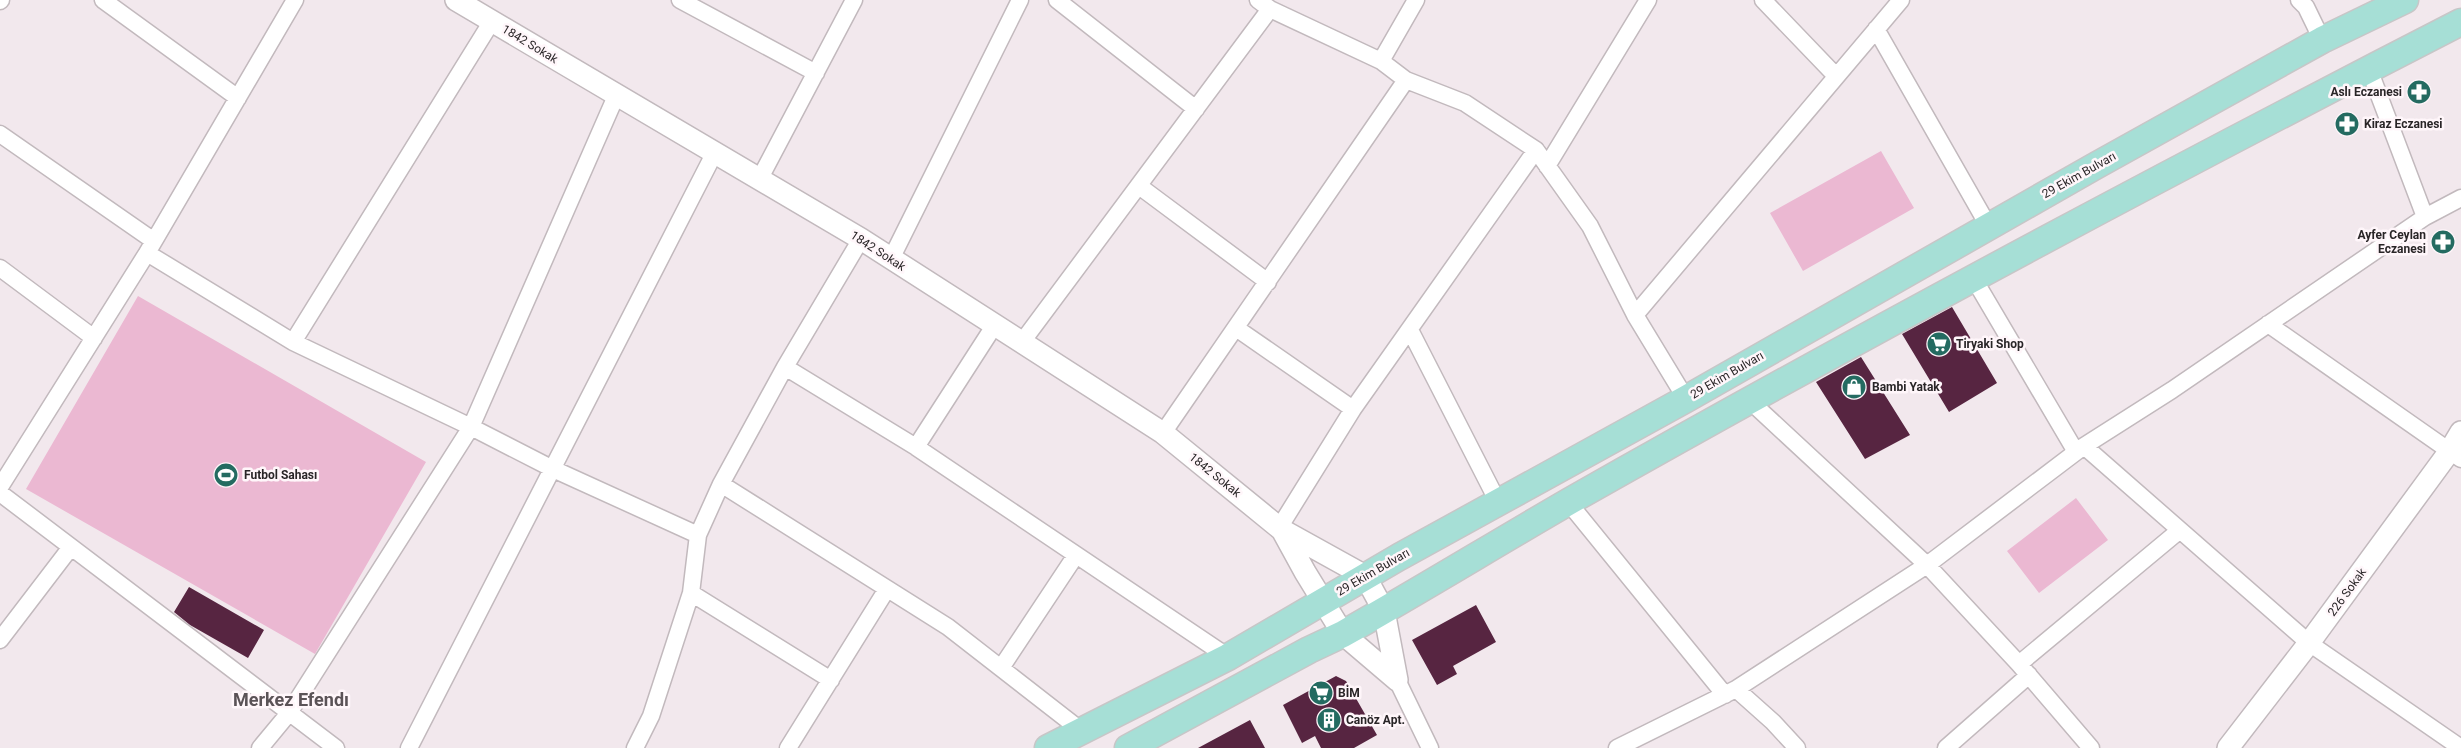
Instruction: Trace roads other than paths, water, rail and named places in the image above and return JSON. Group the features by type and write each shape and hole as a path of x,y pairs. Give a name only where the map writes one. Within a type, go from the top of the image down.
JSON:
{"main road":[{"name":"29 Ekim Bulvarı","path":"1048,748 1228,658 1365,576 1686,398 2322,40 2405,0"},
{"path":"1128,748 1160,740 1309,650 1384,611 1568,502 1750,401 1974,279 2461,22"}],"street":[{"path":"103,0 238,98"},
{"path":"0,487 151,247 295,0"},
{"name":"1842 Sokak","path":"456,0 861,239 994,326 1164,433 1281,529"},
{"path":"680,0 816,73"},
{"path":"759,180 854,0"},
{"path":"891,259 1020,0"},
{"path":"1058,0 1196,109"},
{"path":"1381,61 1416,0"},
{"path":"1547,166 1648,0"},
{"path":"1763,0 1836,76"},
{"path":"1635,315 1901,0"},
{"path":"2299,0 2306,7 2322,40"},
{"path":"1022,342 1196,109 1264,4 1381,61 1406,80 1465,103 1536,150 1590,226 1635,315 1686,398"},
{"path":"293,342 492,21"},
{"path":"1876,29 1989,227"},
{"path":"2369,69 2425,217"},
{"path":"1164,433 1406,80"},
{"path":"260,748 289,713 471,427 616,96"},
{"path":"0,134 151,247 293,342 471,427 553,469 698,535"},
{"path":"1281,529 1353,409 1536,150"},
{"path":"408,748 715,152"},
{"path":"1138,186 1268,282"},
{"path":"1617,748 1731,692 1927,565 2080,449 2425,217 2461,198"},
{"path":"635,748 651,716 691,593 698,535 721,484 785,366 861,239"},
{"path":"0,268 94,338"},
{"path":"1974,279 2080,449 2180,530 2309,643 2460,748"},
{"path":"2268,324 2455,456"},
{"path":"916,447 994,326"},
{"path":"1236,328 1353,409"},
{"path":"1410,330 1498,502"},
{"path":"785,366 916,447 1228,658"},
{"path":"1750,401 1927,565 2024,669 2091,748"},
{"name":"226 Sokak","path":"2228,748 2455,456 2461,432"},
{"path":"721,484 948,627 1083,732"},
{"path":"0,493 336,748"},
{"path":"1568,502 1731,692 1773,722 1797,748"},
{"path":"1281,529 1365,576 1384,611 1397,680 1430,748"},
{"path":"1281,529 1304,572 1343,634 1397,680"},
{"path":"1946,748 2024,669 2180,530"},
{"path":"0,640 71,547"},
{"path":"1000,668 1076,555"},
{"path":"788,748 887,589"},
{"path":"691,593 831,680"}],"place":[{"name":"Aslı Eczanesi","path":"2419,92"},
{"name":"Kiraz Eczanesi","path":"2347,124"},
{"name":"Ayfer Ceylan Eczanesi","path":"2443,242"},
{"name":"Tiryaki Shop","path":"1939,344"},
{"name":"Bambi Yatak","path":"1854,387"},
{"name":"Futbol Sahası","path":"226,475"},
{"name":"BİM","path":"1321,693"},
{"name":"Canöz Apt.","path":"1329,720"}],"district":[{"name":"Merkez Efendı","path":"291,700"}]}
